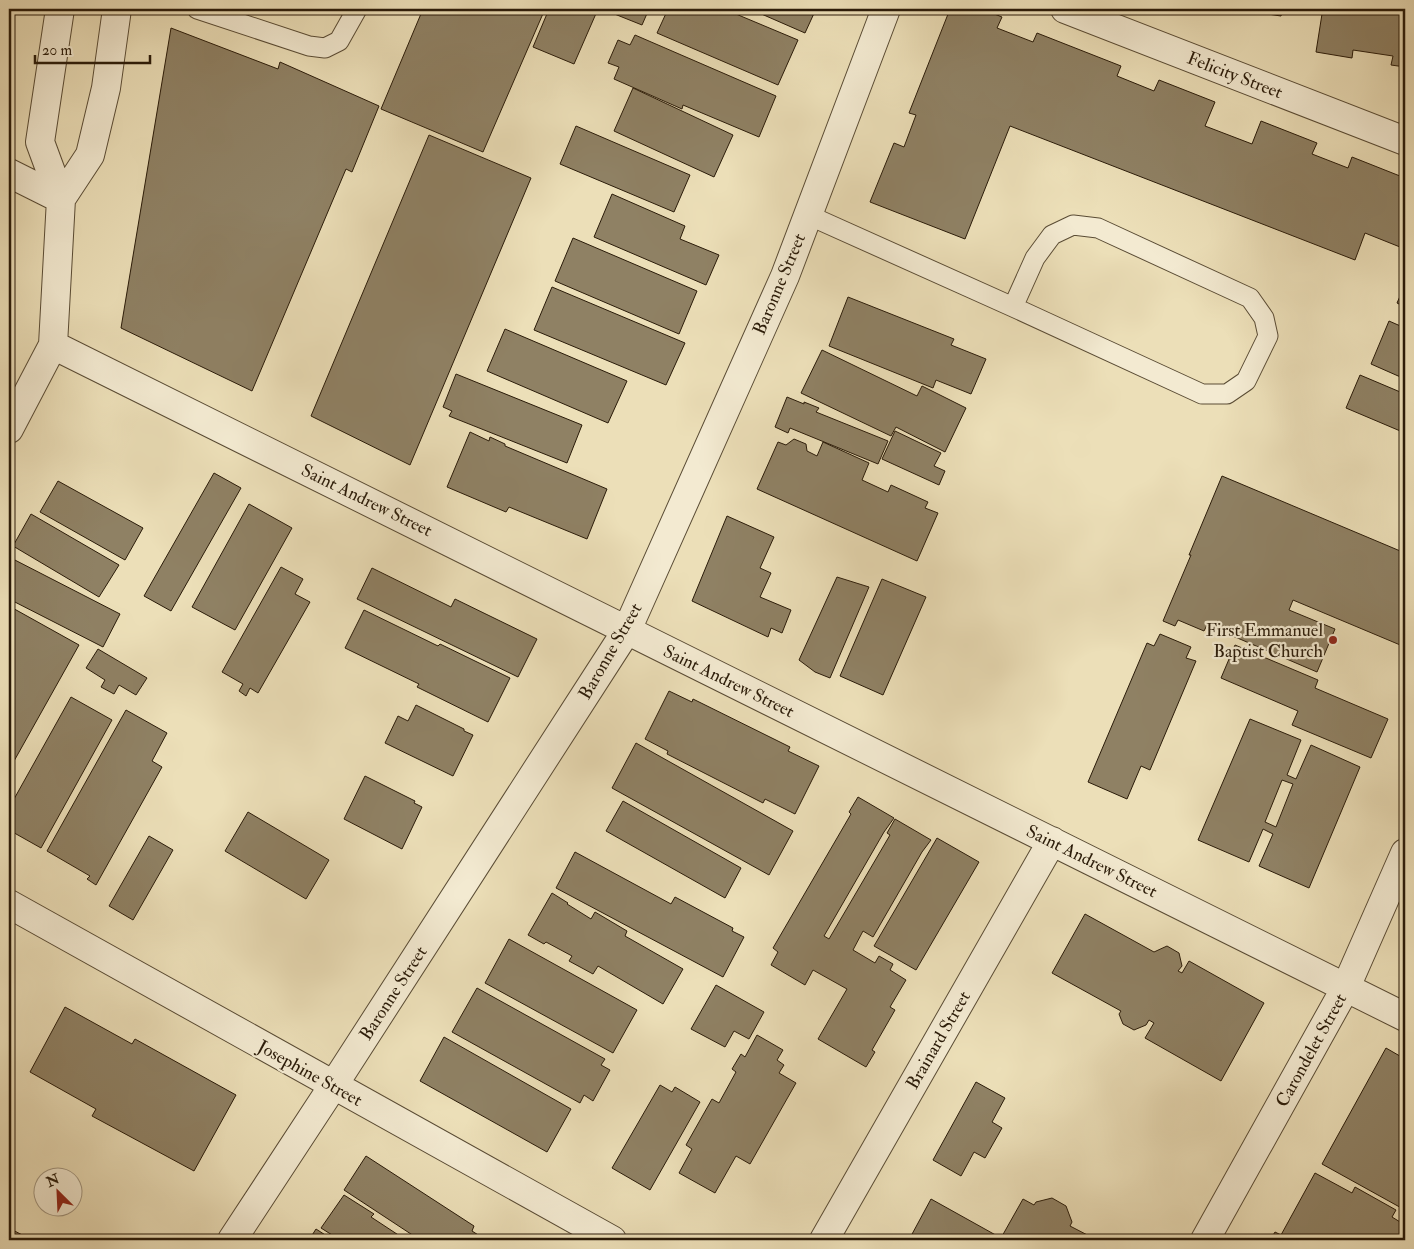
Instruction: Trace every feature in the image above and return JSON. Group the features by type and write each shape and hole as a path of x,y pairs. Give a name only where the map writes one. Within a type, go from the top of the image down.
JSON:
{"street":[{"path":"9,429 53,344 61,199 40,142 60,9"},
{"path":"61,199 90,155 106,88 117,9"},
{"name":"Baronne Street","path":"232,1240 334,1086 626,630 784,276 886,9"},
{"name":"Felicity Street","path":"1065,9 1405,141"},
{"path":"9,173 61,199"},
{"name":"Saint Andrew Street","path":"53,344 1405,1016"},
{"name":"Brainard Street","path":"824,1240 1052,841"},
{"name":"Carondelet Street","path":"1205,1240 1346,987 1405,853"},
{"name":"Josephine Street","path":"9,904 612,1240"}],"lane":[{"path":"197,9 309,46 325,48 340,41 357,9"},
{"path":"808,215 1202,394 1227,394 1246,381 1268,336 1264,318 1250,298 1098,228 1073,225 1052,236 1035,258 1013,307"}],"building":[{"path":"423,9 545,9 483,152 381,109"},
{"path":"549,9 598,9 574,64 533,47"},
{"path":"602,9 649,9 642,25"},
{"path":"668,9 724,9 798,40 778,85 657,33"},
{"path":"750,9 816,9 805,33"},
{"path":"950,9 982,9 1002,17 997,28 1033,42 1037,33 1121,66 1117,76 1154,91 1159,80 1215,102 1205,126 1252,144 1261,121 1317,143 1312,154 1348,168 1352,157 1405,178 1405,249 1365,233 1355,260 1010,126 965,239 870,202 894,143 904,147 916,115 909,113"},
{"path":"1262,9 1283,9 1281,16 1261,13"},
{"path":"1286,9 1405,9 1405,67 1391,65 1393,56 1353,50 1352,58 1316,52 1322,14"},
{"path":"171,28 278,69 280,62 379,106 352,172 346,169 252,391 121,328"},
{"path":"635,35 776,96 759,137 683,105 682,109 614,79 619,67 608,63 618,40 630,45"},
{"path":"633,88 733,135 714,177 614,131"},
{"path":"576,126 690,175 674,212 560,164"},
{"path":"429,135 531,178 410,465 311,416"},
{"path":"612,194 685,226 680,239 719,255 706,285 594,237"},
{"path":"573,238 697,291 679,334 555,281"},
{"path":"1405,285 1405,307 1397,303"},
{"path":"552,287 685,343 666,385 534,330"},
{"path":"848,297 954,339 951,345 986,359 971,394 936,380 933,388 829,346"},
{"path":"1389,321 1405,328 1405,379 1371,364"},
{"path":"505,329 627,381 608,423 487,371"},
{"path":"822,350 917,396 922,386 966,408 945,452 896,427 891,436 801,393"},
{"path":"456,374 582,425 567,463 449,416 452,411 443,407"},
{"path":"1360,375 1405,394 1405,433 1346,408"},
{"path":"787,397 819,408 816,412 888,441 878,464 790,428 788,433 775,427"},
{"path":"895,431 941,453 934,466 945,471 939,485 882,459"},
{"path":"470,432 489,441 490,437 505,444 505,446 607,489 587,539 509,507 506,512 447,487"},
{"path":"794,439 806,444 807,451 817,456 823,442 869,463 862,480 888,492 891,485 928,502 925,508 938,513 917,561 757,489 778,442 786,445"},
{"path":"214,473 241,488 171,611 144,596"},
{"path":"1222,476 1405,553 1405,647 1293,600 1289,610 1335,629 1317,672 1207,625 1204,631 1178,620 1175,626 1163,621"},
{"path":"58,481 143,528 125,560 40,512"},
{"path":"249,504 292,528 235,630 192,607"},
{"path":"31,514 119,565 99,597 13,546"},
{"path":"727,516 774,537 760,568 771,573 760,597 791,610 782,633 771,628 768,637 692,601"},
{"path":"9,557 120,614 103,647 9,599"},
{"path":"281,567 303,579 295,594 310,602 258,693 250,688 246,696 239,691 243,684 222,672"},
{"path":"372,568 451,607 455,599 537,639 518,677 357,599"},
{"path":"837,577 869,587 830,678 815,672 799,660"},
{"path":"882,579 926,597 883,695 840,676"},
{"path":"9,606 79,645 9,770"},
{"path":"364,610 510,678 488,722 417,687 419,684 345,648"},
{"path":"1160,634 1191,647 1186,658 1196,661 1150,770 1141,766 1127,799 1088,782 1147,643 1154,646"},
{"path":"1235,645 1318,680 1315,688 1388,719 1371,758 1292,725 1298,711 1221,678"},
{"path":"98,649 147,678 136,695 119,685 114,694 101,687 105,680 86,668"},
{"path":"669,691 692,702 693,699 790,747 788,751 819,766 795,814 765,799 763,803 667,754 668,751 645,739"},
{"path":"71,697 112,720 41,848 9,830 9,808"},
{"path":"416,705 473,735 453,776 385,743 398,716 408,721"},
{"path":"126,710 167,733 152,761 162,767 96,885 87,879 90,876 47,851"},
{"path":"1250,719 1301,740 1287,775 1296,779 1311,745 1360,767 1309,888 1259,866 1273,834 1263,829 1249,862 1198,840","holes":["1282,780 1293,784 1276,827 1265,822"]},
{"path":"636,743 793,831 769,875 612,788"},
{"path":"365,776 415,801 414,803 422,807 402,849 344,819"},
{"path":"858,797 894,818 824,936 829,939 890,835 887,833 895,819 931,840 922,852 873,937 863,931 853,950 875,963 879,956 893,964 890,970 906,980 890,1007 895,1010 872,1050 875,1052 866,1067 818,1039 847,989 813,970 805,985 771,965 778,952 773,948 851,814 849,812"},
{"path":"623,801 741,868 725,898 606,831"},
{"path":"248,812 329,860 306,899 225,851"},
{"path":"149,836 173,850 133,920 109,906"},
{"path":"937,838 979,862 916,970 874,946"},
{"path":"575,852 671,904 675,897 733,928 732,931 744,937 723,977 556,888"},
{"path":"552,893 591,919 595,912 627,931 625,936 683,969 663,1004 598,966 593,974 569,961 572,956 528,935"},
{"path":"1085,914 1154,952 1167,946 1179,953 1182,966 1178,971 1182,973 1189,961 1264,1003 1221,1081 1145,1038 1154,1023 1149,1020 1146,1025 1134,1030 1123,1024 1119,1014 1121,1011 1052,973"},
{"path":"509,939 637,1010 613,1053 485,983"},
{"path":"716,985 764,1012 749,1039 734,1031 725,1047 691,1029"},
{"path":"477,988 605,1059 601,1065 610,1070 593,1101 584,1095 580,1103 452,1032"},
{"path":"65,1007 132,1044 135,1039 236,1095 194,1171 92,1116 96,1109 30,1072"},
{"path":"757,1035 783,1050 777,1060 784,1065 779,1073 796,1083 750,1164 736,1156 715,1193 679,1173 692,1149 686,1145 712,1099 719,1103 736,1072 732,1069 741,1054 745,1057"},
{"path":"444,1037 571,1109 547,1152 420,1081"},
{"path":"1386,1048 1405,1059 1405,1210 1322,1164"},
{"path":"976,1082 1005,1098 992,1122 1002,1128 985,1158 974,1152 961,1176 933,1160"},
{"path":"660,1085 672,1092 675,1087 700,1102 650,1190 612,1168"},
{"path":"366,1156 474,1226 472,1231 486,1240 420,1240 344,1190"},
{"path":"1315,1173 1352,1193 1355,1187 1396,1210 1392,1217 1405,1225 1405,1240 1270,1240 1275,1232 1281,1235"},
{"path":"344,1195 374,1214 371,1217 406,1240 340,1240 321,1228"},
{"path":"1052,1198 1066,1206 1072,1222 1070,1226 1097,1240 918,1240 911,1236 931,1199 1001,1238 1023,1199 1034,1205 1036,1202"},
{"path":"9,1228 26,1237 24,1240 9,1240"},
{"path":"316,1229 333,1240 309,1240"}],"place":[{"name":"First Emmanuel Baptist Church","path":"1333,640"}]}
